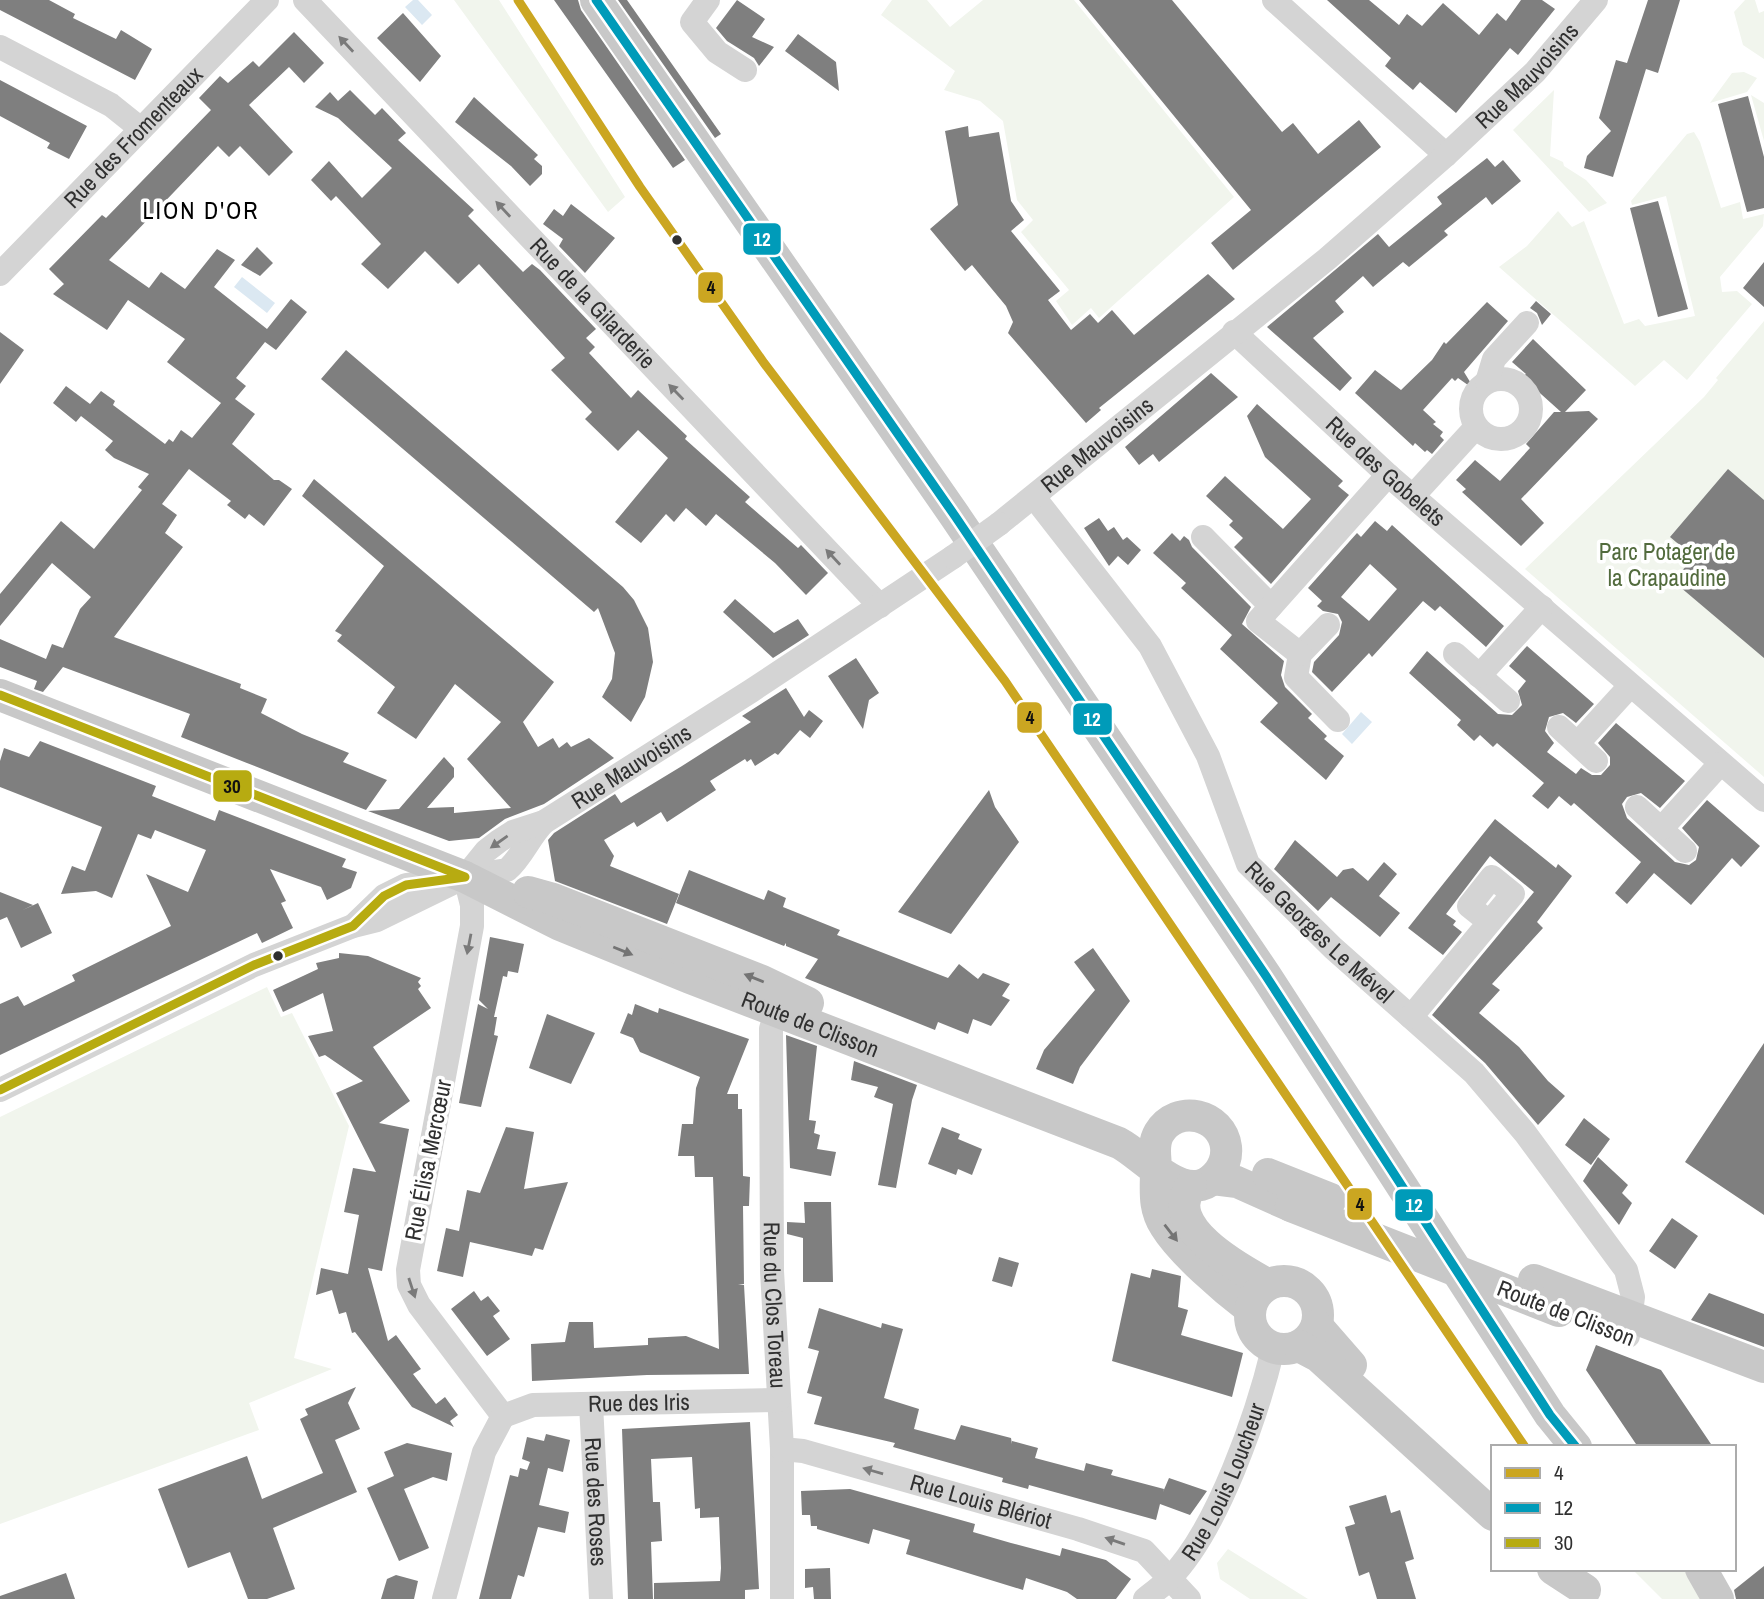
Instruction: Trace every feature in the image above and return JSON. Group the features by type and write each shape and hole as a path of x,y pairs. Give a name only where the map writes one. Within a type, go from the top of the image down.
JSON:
{"main road":[{"path":"596,0 955,516 1266,975 1543,1404 1574,1445"},
{"name":"Route de Clisson","path":"0,695 466,877 560,925 1124,1129 1159,1132"},
{"name":"Route de Clisson","path":"780,1003 1119,1143 1137,1153 1156,1169"},
{"path":"1180,1116 1206,1118 1217,1126 1226,1150 1225,1161 1182,1204 1184,1215 1258,1296 1180,1245 1164,1226 1155,1204 1154,1150 1159,1132 1168,1122 1180,1116"},
{"name":"Route de Clisson","path":"1226,1150 1230,1158 1244,1166 1534,1280 1764,1386"},
{"path":"1156,1169 1170,1180 1202,1182"},
{"name":"Route de Clisson","path":"1202,1182 1237,1182 1290,1206 1559,1311 1629,1326 1764,1367"},
{"path":"1258,1296 1287,1280 1306,1288 1317,1305 1296,1340"},
{"path":"1258,1296 1252,1327 1259,1339 1296,1340 1378,1394 1491,1500"},
{"path":"1296,1340 1318,1356 1491,1513"},
{"path":"1557,1571 1585,1586"},
{"path":"1702,1571 1718,1599"}],"street":[{"name":"Rue des Fromenteaux","path":"0,274 267,0"},
{"name":"Rue de la Gilarderie","path":"304,0 889,600"},
{"path":"708,0 692,22 717,52 745,70"},
{"path":"1274,0 1446,155"},
{"name":"Rue Mauvoisins","path":"466,877 486,851 499,841 513,832 544,822 889,600 1034,497 1327,259 1446,155 1535,72 1596,0"},
{"path":"0,47 111,104 142,129"},
{"path":"1487,382 1517,383 1526,392 1531,413 1528,424 1511,438 1497,440 1476,427 1470,406 1475,392 1487,382 1494,359 1527,324"},
{"name":"Rue des Gobelets","path":"1234,332 1388,475 1764,800"},
{"path":"1413,496 1476,427"},
{"path":"1300,654 1258,621 1388,475"},
{"name":"Rue Georges Le Mével","path":"1034,497 1150,646 1208,756 1248,864 1333,948 1474,1073 1578,1202 1626,1270 1633,1297 1629,1326"},
{"path":"1203,537 1271,606"},
{"path":"1479,676 1542,607"},
{"path":"1328,625 1300,654 1296,677 1338,720"},
{"path":"1455,654 1508,701"},
{"path":"1578,743 1630,685"},
{"path":"1559,727 1596,761"},
{"path":"1662,828 1720,764"},
{"path":"1637,807 1685,851"},
{"path":"0,1090 254,965 354,926 384,896 406,885 466,877"},
{"name":"Rue Élisa Mercœur","path":"466,877 472,905 472,926 408,1270 409,1285 418,1305 503,1416"},
{"path":"1411,1017 1489,922"},
{"name":"Rue du Clos Toreau","path":"780,1003 771,1029 772,1190 778,1401 782,1448 782,1599"},
{"name":"Rue Louis Loucheur","path":"1145,1599 1170,1579 1192,1551 1222,1492 1259,1405 1296,1340"},
{"name":"Rue des Iris","path":"503,1416 533,1405 778,1401"},
{"name":"Rue des Roses","path":"592,1404 601,1599"},
{"path":"444,1599 484,1452 503,1416"},
{"name":"Rue Louis Blériot","path":"782,1448 793,1448 1078,1529 1143,1551 1189,1599"}],"green space":[{"path":"454,0 499,0 625,197 608,212"},
{"path":"892,0 927,0 950,27 983,0 1074,0 1234,197 1099,318 1091,308 1072,325 1056,301 1069,290 1021,232 1033,220 1017,200 1003,121 980,101 944,90 955,71 881,15"},
{"path":"1745,0 1755,0 1759,13 1764,11 1764,59 1743,45 1734,12"},
{"path":"1744,72 1757,78 1747,92 1710,103 1732,73"},
{"path":"1554,90 1550,156 1563,162 1564,166 1586,180 1607,203 1589,212 1513,130"},
{"path":"1751,95 1764,103 1764,141"},
{"path":"1694,132 1700,142 1721,208 1740,202 1743,219 1764,214 1763,226 1720,277 1722,292 1737,291 1752,304 1687,380 1664,360 1635,386 1499,267 1527,246 1558,211 1572,227 1584,221 1624,324 1639,319 1645,326 1695,316 1666,196 1632,205 1631,201 1687,134"},
{"name":"Parc Potager de la Crapaudine","path":"1764,321 1764,777 1525,569 1704,397 1718,380 1716,378"},
{"path":"267,987 281,1017 292,1013 349,1126 294,1358 332,1369 249,1403 259,1430 0,1524 0,1117"},
{"path":"1228,1549 1308,1599 1250,1599 1220,1579 1217,1563"},
{"path":"1634,1571 1686,1571 1705,1599 1662,1599"}],"shaded area":[{"path":"413,0 418,0 432,15 422,25 405,7"},
{"path":"242,277 275,303 267,313 234,287"},
{"path":"1361,712 1372,722 1352,744 1342,734"}],"building":[{"path":"0,0 49,0 75,14 73,18 116,39 121,30 152,49 135,80 0,10"},
{"path":"554,0 578,0 581,10 685,160 673,168"},
{"path":"618,0 627,0 721,134 715,138"},
{"path":"737,0 765,19 752,37 774,47 759,66 754,58 727,41 716,28"},
{"path":"1079,0 1172,0 1282,132 1293,123 1318,154 1359,120 1381,147 1233,270 1211,243 1251,210"},
{"path":"1327,0 1369,0 1399,25 1407,14 1422,26 1443,3 1479,35 1497,13 1506,21 1521,0 1542,0 1555,9 1518,55 1510,48 1456,113 1420,82 1413,90 1385,66 1391,58"},
{"path":"1648,0 1680,0 1658,73 1646,69 1613,177 1584,168 1587,156 1611,131 1599,118 1616,60 1627,63"},
{"path":"403,13 441,56 420,82 377,38"},
{"path":"294,32 324,63 304,83 289,67 249,105 293,152 269,176 240,146 229,157 218,146 109,260 149,288 161,272 185,289 217,249 235,260 214,287 267,329 291,299 307,312 276,350 265,342 236,378 246,386 235,399 255,414 232,444 274,480 279,480 292,489 264,526 249,514 245,519 227,505 231,501 189,469 162,504 177,515 165,533 183,547 114,637 241,684 240,688 267,699 261,713 302,734 349,753 343,762 387,780 366,810 181,737 190,714 63,667 43,692 34,689 37,681 0,667 0,639 46,659 52,644 63,648 80,609 91,597 52,563 0,626 0,594 61,521 94,549 142,490 138,487 149,474 114,458 105,450 113,441 81,416 76,422 53,403 66,386 90,404 101,391 115,401 113,405 165,444 169,439 173,442 181,430 192,438 221,403 167,362 185,339 128,300 107,330 53,294 64,284 49,269 102,215 106,218 211,110 199,98 220,76 228,83 253,61 259,67"},
{"path":"798,34 836,62 839,91 785,51"},
{"path":"0,80 87,126 69,159 47,148 50,143 0,116"},
{"path":"350,90 375,115 382,108 406,133 398,140 474,210 468,216 523,272 532,264 540,270 596,329 586,338 595,347 589,353 631,398 638,390 687,436 685,439 750,497 745,502 798,548 801,545 828,573 806,595 775,563 716,514 706,526 686,508 674,522 666,514 641,543 615,522 668,458 638,430 618,451 585,419 592,412 551,370 565,358 479,264 458,284 425,251 388,289 361,264 381,244 336,196 331,201 311,180 329,161 362,198 392,168 338,118 315,107 330,92 338,101"},
{"path":"1748,96 1764,157 1764,208 1747,212 1718,104"},
{"path":"474,97 538,155 534,159 542,166 542,174 530,186 511,166 455,122"},
{"path":"968,126 969,137 999,132 1011,201 1024,220 1011,231 1060,291 1048,300 1071,330 1090,314 1098,323 1112,310 1134,335 1208,274 1235,299 1099,408 1101,410 1086,423 1008,333 1013,322 1006,306 972,265 965,271 930,229 958,205 945,131"},
{"path":"1487,158 1495,167 1503,160 1521,181 1492,205 1486,197 1444,231 1448,235 1409,267 1403,262 1373,287 1363,276 1335,301 1344,312 1313,338 1352,378 1340,391 1267,327 1378,234 1389,247 1442,204 1437,197"},
{"path":"1658,201 1688,309 1658,317 1630,208"},
{"path":"571,204 615,238 585,273 559,246 563,239 543,224 554,209 563,216"},
{"path":"257,247 273,263 260,276 241,265"},
{"path":"1764,262 1764,307 1743,288"},
{"path":"1536,301 1551,314 1542,325 1537,313 1530,308"},
{"path":"1487,302 1508,321 1464,372 1475,390 1458,378 1455,381 1452,378 1423,410 1443,432 1440,436 1444,440 1432,454 1427,450 1425,452 1415,443 1413,446 1355,393 1375,370 1401,390 1432,360 1444,342 1446,344"},
{"path":"0,332 24,350 0,384"},
{"path":"1533,339 1586,390 1565,412 1589,411 1598,419 1521,499 1544,523 1521,546 1462,492 1466,489 1456,480 1475,460 1500,481 1530,448 1526,444 1554,412 1561,412 1522,377 1526,374 1512,362"},
{"path":"346,350 623,587 634,600 648,628 653,662 645,697 631,722 602,697 612,679 615,653 598,608 594,612 321,379"},
{"path":"1211,373 1238,397 1159,462 1153,454 1139,465 1125,447"},
{"path":"1257,404 1343,481 1338,486 1349,495 1271,584 1234,547 1243,538 1229,525 1233,521 1206,496 1225,476 1283,529 1311,499 1265,457 1247,416"},
{"path":"1728,469 1764,500 1764,658 1673,581 1694,557 1670,537"},
{"path":"314,479 554,682 523,722 538,747 553,738 559,748 567,742 571,747 589,738 614,758 544,804 505,819 479,838 449,841 368,811 399,809 444,757 454,768 454,777 427,808 454,807 454,813 511,808 467,759 501,722 455,684 416,739 377,713 395,687 337,641 342,635 335,631 384,566 302,496"},
{"path":"1099,518 1108,531 1114,527 1123,540 1127,537 1141,550 1128,565 1118,556 1109,566 1084,528"},
{"path":"1375,521 1387,531 1392,525 1504,626 1486,647 1440,606 1435,611 1423,601 1372,657 1369,653 1332,692 1312,672 1314,662 1339,635 1342,622 1338,614 1323,611 1317,606 1322,601 1308,588 1357,533 1361,537","holes":["1370,564 1397,589 1369,621 1341,597"]},
{"path":"1172,533 1180,541 1184,536 1189,540 1192,547 1251,607 1242,624 1284,661 1281,675 1285,687 1312,714 1308,718 1327,736 1324,739 1344,756 1326,780 1260,722 1278,703 1220,649 1232,635 1181,588 1186,583 1153,553"},
{"path":"735,599 774,633 798,619 809,635 773,658 723,612"},
{"path":"1527,646 1594,704 1576,723 1563,713 1549,717 1545,731 1554,743 1547,752 1576,774 1581,768 1592,775 1601,775 1610,765 1610,757 1598,743 1616,723 1685,781 1660,808 1641,793 1627,797 1622,804 1627,818 1675,862 1689,865 1696,860 1699,847 1682,828 1707,800 1760,846 1741,867 1732,858 1691,905 1654,873 1627,904 1615,893 1641,862 1574,803 1571,806 1559,796 1548,809 1532,796 1544,783 1497,743 1493,747 1480,735 1474,741 1457,725 1461,720 1409,673 1427,651 1498,714 1512,715 1522,705 1518,691 1526,681 1509,666"},
{"path":"856,658 879,693 869,700 863,729 828,676"},
{"path":"786,688 804,717 809,710 823,721 810,738 800,730 778,755 775,753 755,766 751,759 747,762 745,759 710,781 716,790 667,822 661,812 637,827 634,822 604,840 614,856 610,866 679,894 667,924 555,881 548,840 554,833 615,794 621,803 682,766 751,722 742,716"},
{"path":"40,741 156,786 152,796 215,821 219,810 346,859 342,867 357,872 351,888 327,900 321,887 270,869 286,901 281,903 293,928 262,943 257,933 0,1055 0,1004 18,996 24,1006 75,981 72,975 171,926 146,874 188,892 206,850 155,830 151,839 138,834 112,898 96,891 61,894 72,866 85,871 102,827 0,787 0,761 4,748 29,757"},
{"path":"989,790 995,807 1019,842 951,934 898,912"},
{"path":"1495,819 1556,868 1558,864 1572,876 1537,922 1543,928 1492,984 1500,990 1479,1013 1519,1047 1548,1081 1565,1096 1538,1125 1485,1063 1432,1015 1534,892 1490,856 1446,914 1456,921 1453,925 1462,932 1443,955 1408,928"},
{"path":"1295,840 1337,877 1343,870 1353,868 1368,881 1384,862 1397,874 1379,896 1400,913 1380,937 1331,897 1318,911 1274,869"},
{"path":"689,870 764,900 768,890 786,898 783,907 840,930 837,935 948,978 959,964 978,979 983,973 1010,984 1002,996 1010,1000 991,1026 973,1019 968,1034 938,1022 935,1030 805,978 818,959 786,946 786,943 784,946 676,903"},
{"path":"0,892 33,905 23,910 38,903 52,933 21,948 7,917 0,920"},
{"path":"490,937 524,944 518,973 508,971 507,977 503,976 494,1017 497,1017 494,1035 498,1036 481,1107 459,1103 478,1004 488,1009 479,1000"},
{"path":"1093,948 1130,1001 1080,1067 1073,1084 1036,1069 1044,1050 1095,990 1074,962"},
{"path":"339,953 368,956 421,978 418,982 421,986 418,989 431,1008 373,1047 410,1101 379,1123 409,1129 382,1271 368,1268 388,1341 396,1335 421,1369 413,1374 436,1404 445,1397 458,1415 450,1421 454,1427 412,1407 355,1332 352,1333 346,1312 339,1314 332,1290 316,1295 321,1268 348,1274 359,1215 344,1212 353,1168 376,1172 336,1093 363,1081 325,1055 319,1057 308,1036 333,1031 323,993 283,1012 273,990 318,969 316,963 339,958"},
{"path":"635,1004 658,1013 659,1008 749,1039 727,1094 738,1094 738,1109 742,1109 743,1176 750,1177 749,1206 743,1206 744,1284 738,1284 744,1285 749,1374 647,1375 532,1381 531,1344 565,1342 569,1322 593,1322 594,1348 648,1345 648,1338 686,1336 719,1349 713,1177 695,1177 694,1156 678,1156 682,1124 693,1124 696,1088 700,1077 640,1052 633,1038 620,1033 628,1013 632,1015"},
{"path":"547,1014 595,1033 571,1084 529,1068"},
{"path":"786,1035 817,1046 809,1120 816,1121 814,1133 820,1135 817,1149 836,1152 831,1176 790,1168"},
{"path":"1764,1043 1764,1215 1685,1162"},
{"path":"854,1061 917,1085 896,1188 878,1185 893,1104 874,1097 878,1087 851,1080"},
{"path":"1584,1118 1610,1139 1591,1165 1565,1145"},
{"path":"506,1127 534,1132 524,1189 568,1182 543,1250 535,1248 532,1256 470,1242 463,1277 437,1271 446,1228 459,1231 467,1190 480,1193"},
{"path":"942,1127 960,1134 958,1139 982,1149 972,1175 958,1169 956,1175 928,1164"},
{"path":"1598,1157 1628,1185 1622,1193 1632,1203 1619,1225 1583,1181"},
{"path":"804,1202 831,1202 833,1282 803,1282 803,1238 787,1234 787,1222 805,1223"},
{"path":"1672,1218 1698,1236 1675,1269 1649,1251"},
{"path":"999,1257 1019,1263 1012,1287 992,1281"},
{"path":"1152,1269 1181,1276 1178,1307 1188,1310 1181,1335 1243,1353 1232,1397 1112,1361 1131,1273 1150,1278"},
{"path":"474,1291 481,1301 488,1296 500,1311 493,1316 510,1339 487,1356 451,1309"},
{"path":"1709,1293 1764,1314 1764,1347 1691,1320"},
{"path":"819,1308 881,1328 882,1323 903,1329 884,1398 919,1409 914,1429 955,1440 961,1425 1011,1438 1012,1444 1012,1441 1038,1448 1035,1458 1084,1471 1086,1463 1113,1470 1111,1475 1164,1489 1163,1492 1169,1478 1207,1491 1190,1515 1160,1504 1156,1520 1029,1485 1028,1489 1002,1482 1003,1478 893,1447 895,1443 814,1424 822,1397 807,1393 819,1351 808,1348"},
{"path":"1596,1345 1661,1370 1712,1445 1637,1445 1586,1370"},
{"path":"356,1387 348,1403 360,1429 335,1440 357,1492 273,1528 295,1589 267,1599 248,1599 230,1552 188,1568 158,1489 247,1456 262,1499 323,1473 300,1419 308,1415 305,1409"},
{"path":"750,1422 759,1589 745,1590 745,1599 654,1599 654,1583 720,1581 721,1568 719,1517 700,1518 700,1508 695,1509 692,1457 651,1459 653,1502 660,1502 662,1541 651,1542 653,1599 628,1599 622,1429"},
{"path":"546,1434 570,1440 563,1472 548,1468 539,1505 569,1512 565,1533 538,1527 524,1577 518,1575 511,1599 479,1599 510,1475 518,1477 520,1468 527,1470 530,1462 522,1459 527,1437 544,1441"},
{"path":"407,1443 452,1453 447,1481 433,1477 404,1489 429,1548 399,1561 367,1488 394,1476 384,1452"},
{"path":"850,1489 975,1524 973,1532 1011,1543 1060,1556 1062,1548 1106,1560 1131,1579 1116,1599 1077,1599 1067,1592 1026,1578 1023,1590 906,1554 910,1540 873,1529 869,1544 817,1529 817,1526 811,1526 810,1515 802,1515 801,1491"},
{"path":"1386,1495 1391,1513 1400,1510 1414,1559 1405,1562 1416,1599 1377,1599 1369,1572 1359,1576 1345,1527 1355,1524 1349,1506"},
{"path":"1764,1566 1764,1599 1736,1599 1734,1590"},
{"path":"830,1568 831,1599 814,1599 813,1587 805,1588 805,1569"},
{"path":"66,1573 75,1599 0,1599 0,1596"},
{"path":"396,1575 418,1581 414,1599 381,1599 387,1579"}],"transit line":[{"name":"4","path":"518,0 640,187 764,363 1005,681 1524,1445"},
{"name":"12","path":"596,0 955,516 1266,976 1550,1415 1574,1445"},
{"name":"30","path":"0,695 465,877"},
{"name":"30","path":"0,1090 254,965 353,926 384,896 406,885 465,877"}],"district":[{"name":"LION D'OR","path":"201,211"}]}
